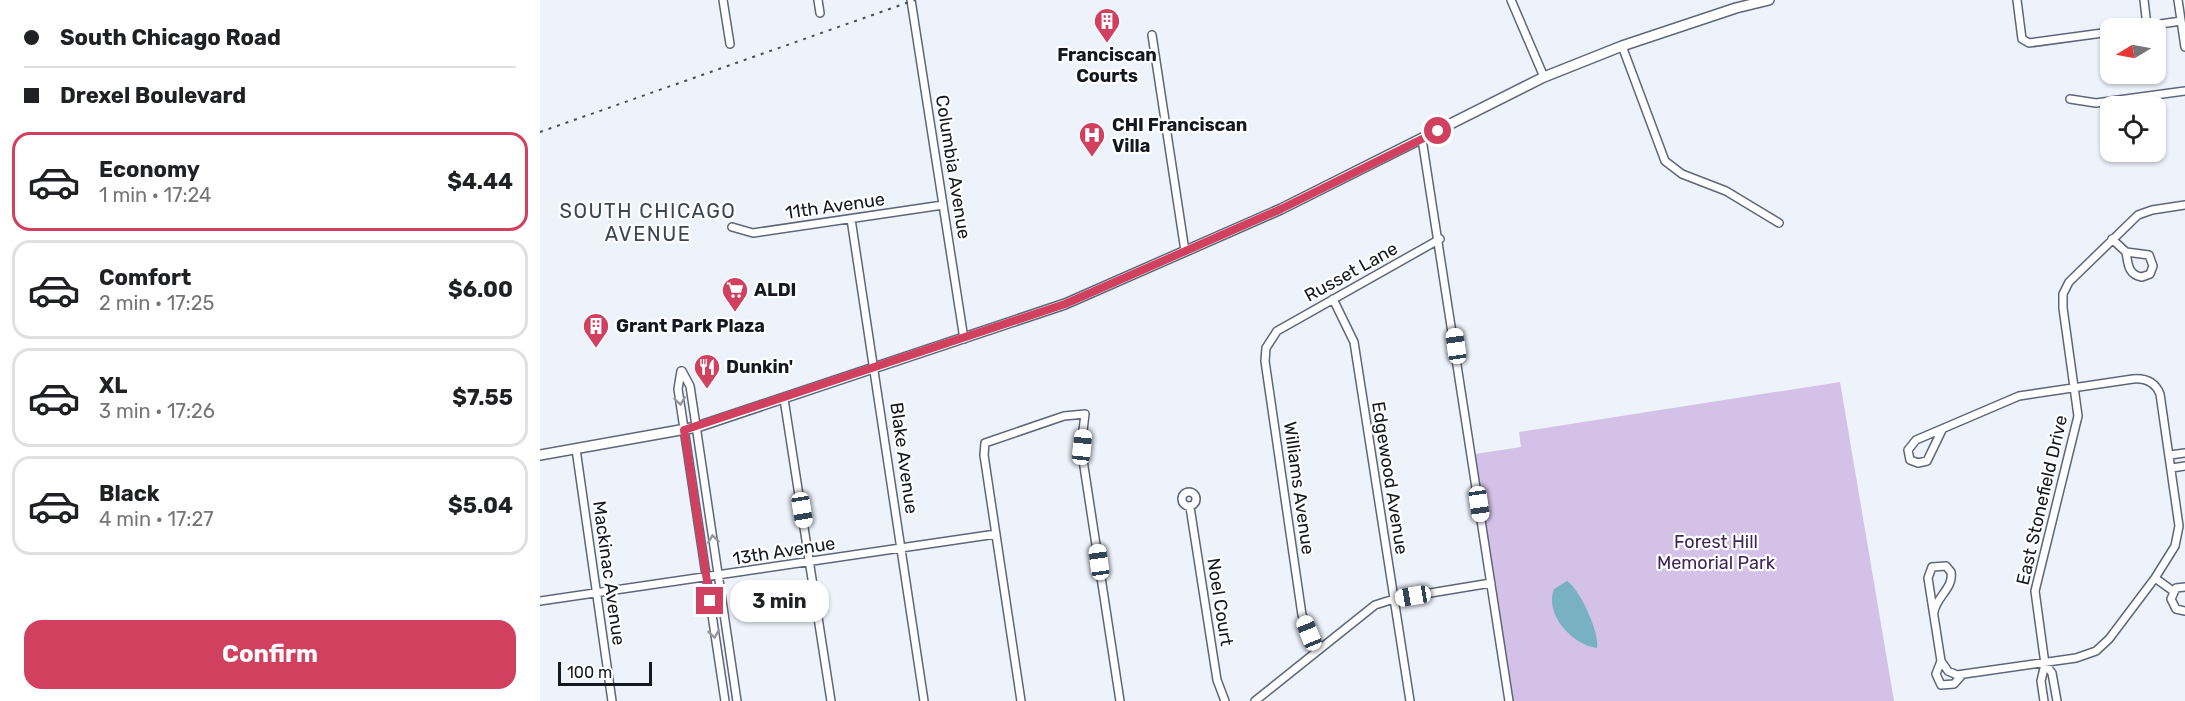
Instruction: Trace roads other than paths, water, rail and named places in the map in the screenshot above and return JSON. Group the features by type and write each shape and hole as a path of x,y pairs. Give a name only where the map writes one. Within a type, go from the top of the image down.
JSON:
{"main road":[{"path":"540,455 697,427 1065,304 1281,209 1544,77 1622,46 1736,8 1769,0"}],"street":[{"path":"723,0 730,44"},
{"path":"818,0 820,13"},
{"name":"Columbia Avenue","path":"910,0 964,339"},
{"path":"1511,0 1544,77"},
{"path":"2017,0 2022,39 2029,43 2100,33"},
{"path":"2144,0 2146,18"},
{"path":"2178,0 2185,47"},
{"path":"2166,23 2181,21"},
{"path":"1152,35 1185,251"},
{"path":"1622,46 1665,160 1682,174 1726,191 1779,223"},
{"path":"2070,99 2096,103 2185,91"},
{"path":"1422,139 1440,239 1509,701"},
{"name":"11th Avenue","path":"732,227 753,233 943,205"},
{"path":"2126,252 2128,268 2133,275 2142,277 2150,273 2153,266 2150,255 2126,252 2112,239 2145,211 2185,205"},
{"name":"Blake Avenue","path":"851,219 924,701"},
{"name":"Russet Lane","path":"1277,331 1440,239"},
{"name":"East Stonefield Drive","path":"2044,701 2042,681 2045,664 2035,591 2076,429 2075,387 2062,308 2063,294 2067,284 2112,239"},
{"name":"Edgewood Avenue","path":"1333,298 1354,342 1410,701"},
{"name":"Williams Avenue","path":"1277,331 1266,348 1265,361 1278,461 1302,615 1319,647"},
{"path":"724,701 678,389 681,371 690,386 697,427 737,701"},
{"path":"1934,612 1935,606 1952,581 1952,572 1946,566 1934,566 1928,574 1941,661 1948,671 1962,675 2086,656 2102,646 2155,578 2178,537 2178,509 2160,394 2152,383 2143,379 2133,379 2019,396 1912,442 1908,450 1910,460 1918,463 1927,461 1942,430"},
{"path":"784,399 831,701"},
{"path":"1022,701 996,534 985,443 1064,416 1085,414 1082,447 1120,701"},
{"name":"Mackinac Avenue","path":"576,449 612,701"},
{"path":"2170,455 2185,453"},
{"path":"2172,468 2185,466"},
{"name":"Noel Court","path":"1190,507 1217,680 1225,701"},
{"name":"13th Avenue","path":"540,601 718,577 996,534"},
{"path":"2155,578 2173,591"},
{"path":"1255,701 1319,647 1375,605 1394,598 1491,583"},
{"path":"2173,591 2185,587"},
{"path":"2173,591 2171,599 2173,606 2185,611"},
{"path":"1941,661 1936,674 1941,685 1954,684 1962,675"},
{"name":"East Stonefield Drive","path":"2045,664 2052,673 2057,701"}],"water":[{"path":"1567,581 1578,593 1588,612 1597,648 1588,646 1570,635 1557,618 1552,599 1554,589"}],"railway":[{"path":"540,132 915,0"}],"place":[{"name":"Franciscan Courts","path":"1107,44"},
{"name":"CHI Franciscan Villa","path":"1092,158"},
{"name":"ALDI","path":"735,313"},
{"name":"Grant Park Plaza","path":"596,349"},
{"name":"Dunkin'","path":"707,390"}],"district":[{"name":"SOUTH CHICAGO AVENUE","path":"648,222"}],"park label":[{"name":"Forest Hill Memorial Park","path":"1716,552"}]}
